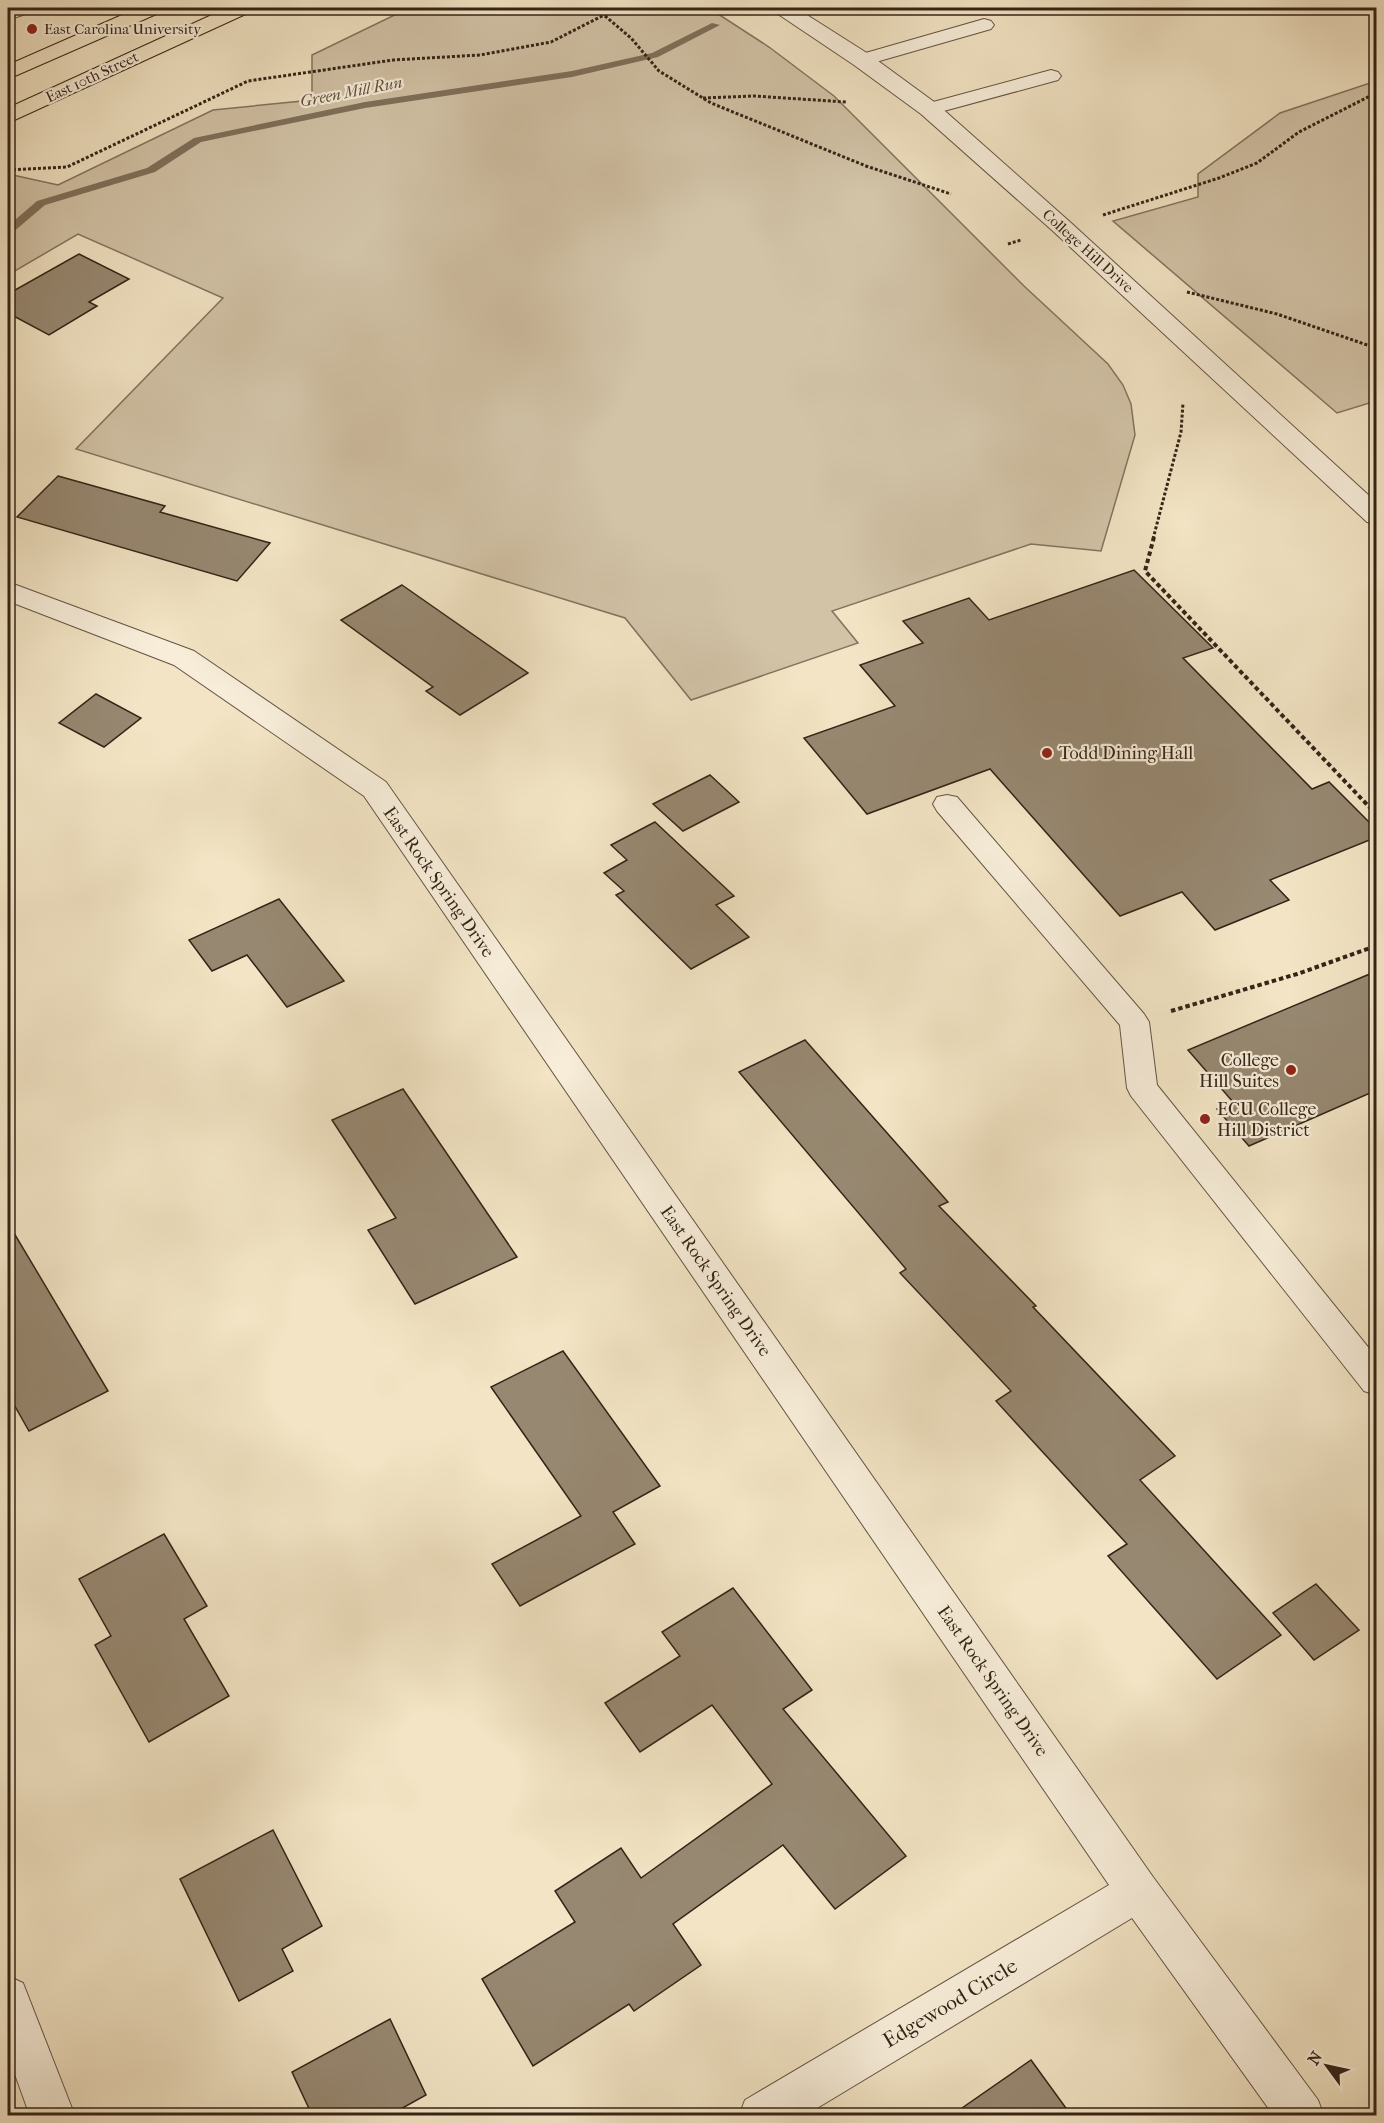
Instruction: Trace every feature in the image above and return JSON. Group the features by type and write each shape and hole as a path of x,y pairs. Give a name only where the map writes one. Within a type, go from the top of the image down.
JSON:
{"main road":[{"path":"8,73 154,8"},
{"name":"East 10th Street","path":"8,116 243,8"}],"street":[{"path":"8,14 24,8"},
{"name":"College Hill Drive","path":"782,8 862,60 929,110 1071,235 1377,516"},
{"name":"East Rock Spring Drive","path":"8,591 184,658 375,789 1138,1891 1302,2115"},
{"name":"Edgewood Circle","path":"761,2115 1138,1891"},
{"path":"8,1998 53,2115"}],"lane":[{"path":"862,60 984,25"},
{"path":"929,110 1051,76"},
{"path":"947,804 1134,1022 1142,1088 1377,1381"}],"path":[{"path":"8,170 67,167 248,81 393,60 480,55 551,42 604,15 636,8"},
{"path":"604,15 632,38 659,71 702,98 866,166 951,194"},
{"path":"1097,216 1219,178 1257,163 1299,132 1377,93"},
{"path":"702,98 754,96 846,102"},
{"path":"1178,290 1277,314 1377,348"},
{"path":"1183,403 1181,432 1145,571 1377,814"},
{"path":"1134,1022 1297,974 1377,946"}],"shaded area":[{"path":"409,8 709,8 769,47 834,96 1024,286 1108,364 1123,385 1131,404 1135,435 1101,551 1031,544 832,611 858,643 691,700 625,618 76,449 223,298 78,234 8,275 8,174 58,185 213,110 312,100 312,55"},
{"path":"1376,81 1376,401 1337,413 1113,221 1198,197 1198,174 1280,113"}],"building":[{"path":"79,254 129,279 89,302 97,306 49,335 8,313 8,294"},
{"path":"58,476 165,506 160,512 270,543 237,581 17,517"},
{"name":"Todd Dining Hall","path":"1134,570 1213,648 1183,658 1312,789 1329,782 1377,830 1377,837 1270,880 1289,900 1215,930 1182,892 1120,916 990,769 867,814 804,738 895,706 860,665 923,643 903,621 969,598 989,620"},
{"path":"402,585 528,673 460,715 426,691 433,687 341,620"},
{"path":"96,694 141,718 104,747 59,723"},
{"path":"710,775 739,802 683,831 653,804"},
{"path":"655,822 734,896 716,905 749,937 691,969 616,895 624,891 604,873 627,860 611,845"},
{"path":"279,899 344,981 287,1007 247,955 212,971 189,940"},
{"name":"College Hill Suites","path":"1377,971 1377,1090 1249,1146 1217,1109 1233,1102 1188,1050"},
{"path":"805,1040 948,1202 939,1206 1036,1306 1033,1307 1175,1456 1140,1480 1281,1635 1217,1679 1108,1556 1127,1544 996,1401 1011,1391 900,1273 906,1269 739,1072"},
{"path":"403,1089 517,1257 415,1304 368,1230 396,1218 332,1120"},
{"path":"8,1223 108,1391 29,1431 8,1394"},
{"path":"563,1351 660,1486 613,1512 635,1544 520,1606 492,1564 581,1516 491,1387"},
{"path":"164,1534 207,1606 184,1619 229,1696 149,1742 95,1645 111,1636 79,1579"},
{"path":"1316,1584 1359,1630 1314,1660 1273,1613"},
{"path":"733,1588 812,1690 783,1709 906,1856 835,1909 783,1845 673,1924 701,1965 634,2011 629,2004 533,2066 482,1979 575,1922 555,1891 621,1848 641,1878 772,1784 712,1705 640,1752 605,1703 680,1656 662,1632"},
{"path":"273,1830 322,1926 282,1949 293,1971 239,2001 180,1879"},
{"path":"390,2019 426,2095 390,2115 312,2115 292,2072"},
{"path":"1031,2060 1071,2115 952,2115"}],"waterway":[{"name":"Green Mill Run","path":"8,231 41,203 151,170 198,140 365,105 572,74 655,55 715,25"}],"place":[{"name":"East Carolina University","path":"32,29"},
{"name":"Todd Dining Hall","path":"1047,753"},
{"name":"College Hill Suites","path":"1291,1070"},
{"name":"ECU College Hill District","path":"1205,1119"}]}
